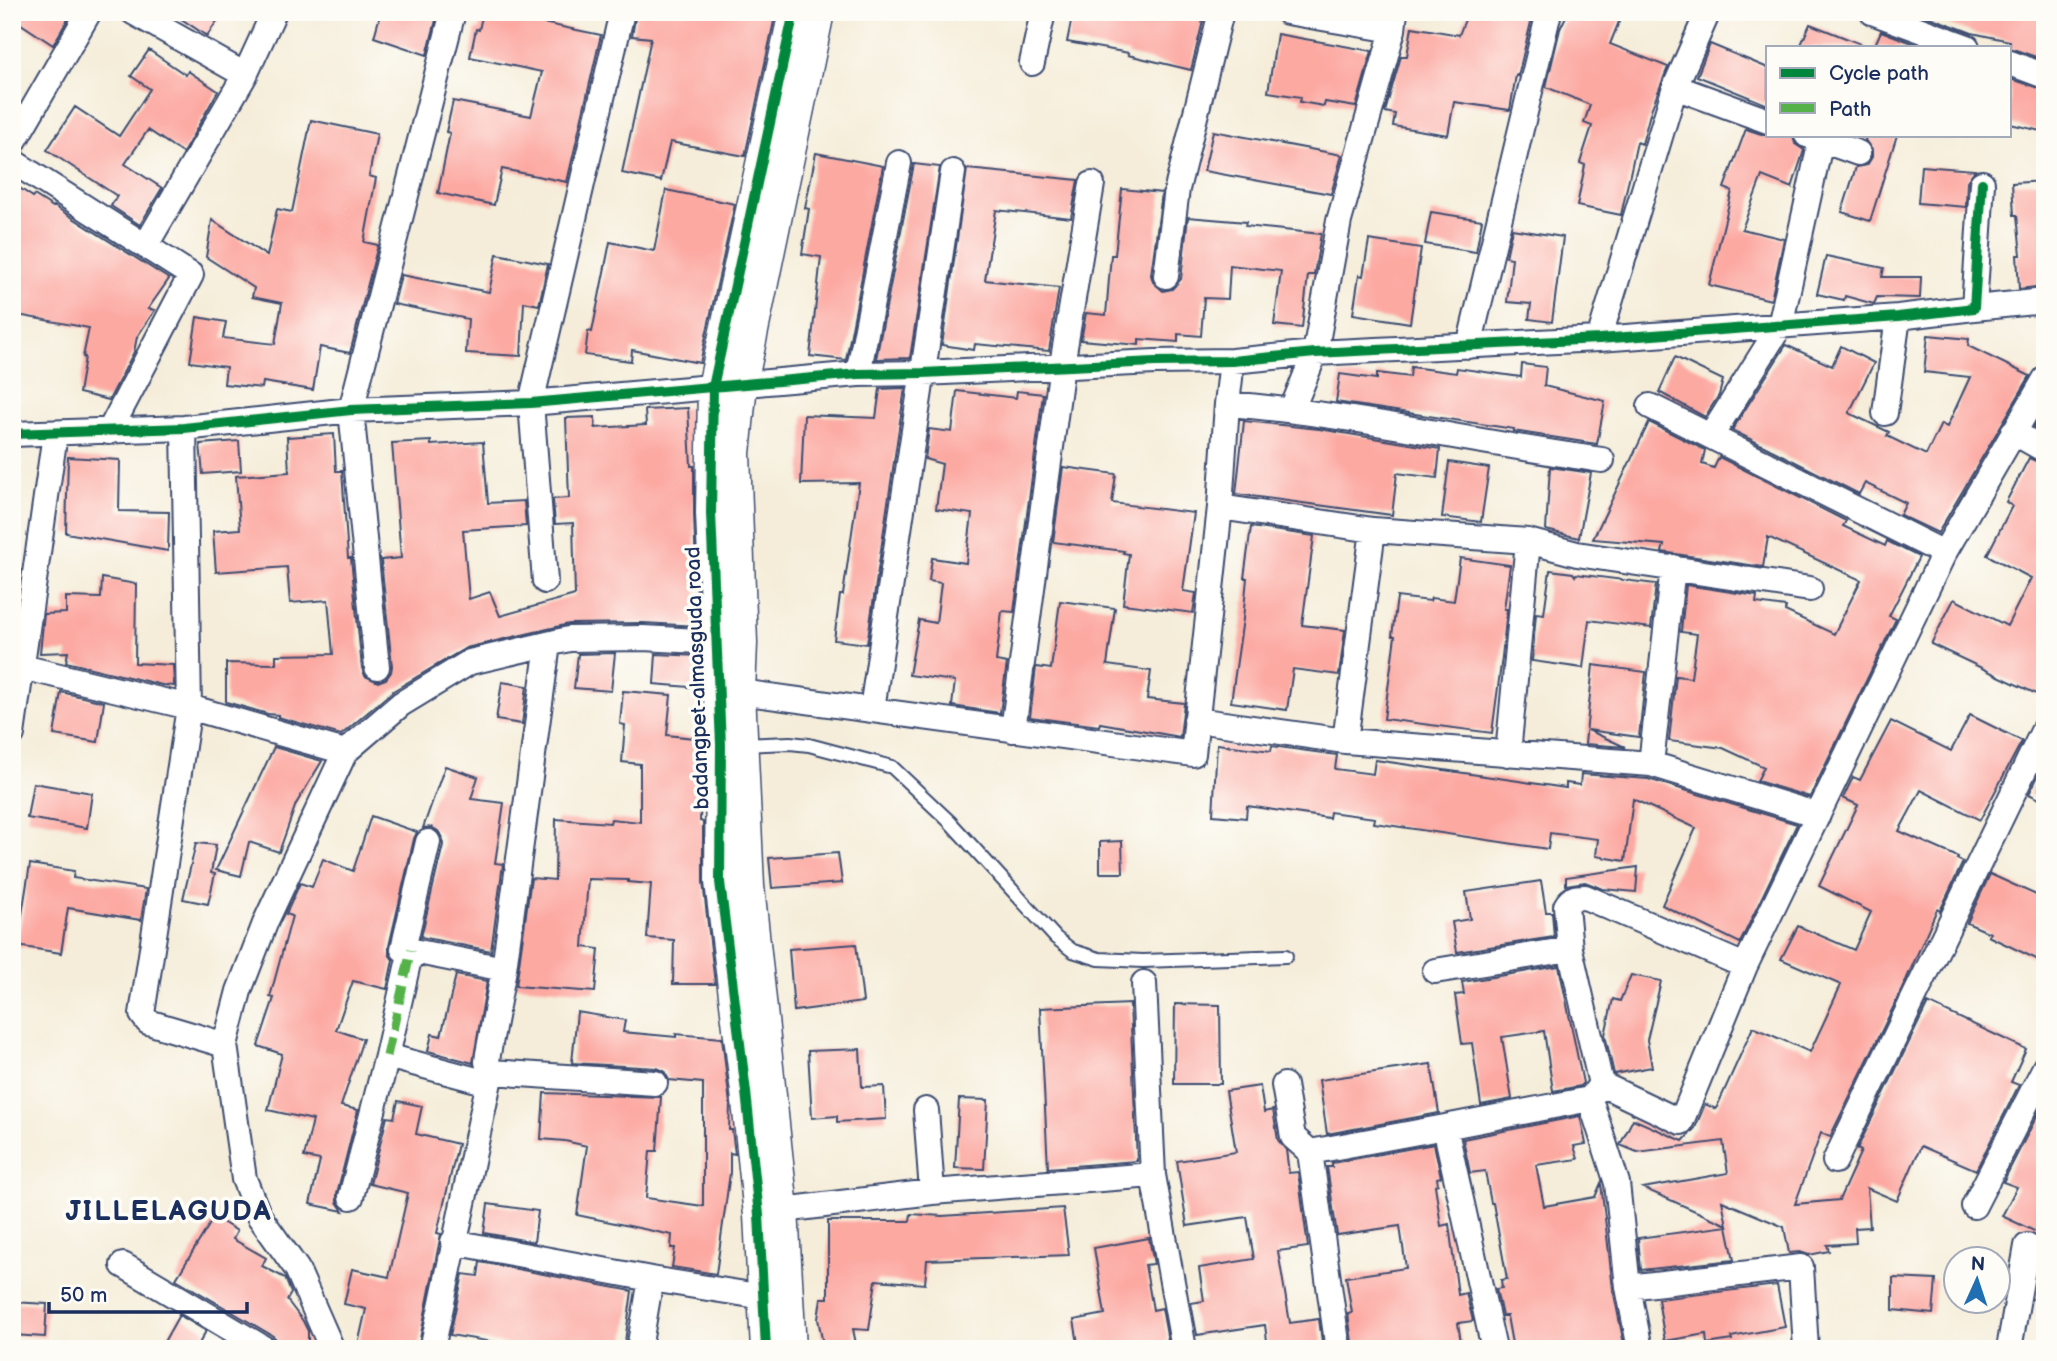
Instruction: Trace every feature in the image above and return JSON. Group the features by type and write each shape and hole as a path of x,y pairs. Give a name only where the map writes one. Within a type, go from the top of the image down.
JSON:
{"street":[{"path":"12,145 89,12"},
{"path":"133,12 245,75"},
{"path":"146,244 245,75 274,12"},
{"path":"377,667 351,410 453,12"},
{"path":"545,581 531,403 622,12"},
{"name":"badangpet-almasguda road","path":"766,1349 746,1092 720,882 721,746 711,513 713,387 794,12"},
{"name":"badangpet-almasguda road","path":"791,1349 783,1210 750,886 740,692 742,643 735,453 742,384 819,12"},
{"path":"1032,63 1042,12"},
{"path":"1166,276 1177,189 1221,12"},
{"path":"1287,12 1394,21 1339,221 1315,353 1292,410"},
{"path":"1469,346 1549,12"},
{"path":"1599,340 1675,87 1708,12"},
{"path":"1872,12 1964,46"},
{"path":"2011,63 2045,76"},
{"path":"1675,87 1766,120"},
{"path":"1711,436 1780,326 1814,137 1858,153"},
{"path":"12,160 191,275 109,432"},
{"path":"858,374 899,163"},
{"path":"872,709 953,172"},
{"path":"1975,308 1982,183"},
{"path":"1013,730 1062,366 1092,184"},
{"path":"12,434 184,428 351,410 531,403 858,374 1232,361 1315,353 1599,340 1898,317 2045,301"},
{"path":"1885,413 1898,317"},
{"path":"740,692 1193,754 1220,508 1232,361"},
{"path":"1310,1152 1445,1127 1595,1092 1681,1122 1745,966 1944,553 2045,379"},
{"path":"1227,404 1292,410 1602,460"},
{"path":"1650,406 1944,553"},
{"path":"184,428 189,707 142,1014 148,1022 225,1045"},
{"path":"2013,432 2045,450"},
{"path":"12,734 55,434"},
{"path":"1220,508 1373,530 1528,541 1577,554 1810,589"},
{"path":"1345,741 1373,530"},
{"path":"1508,754 1528,541"},
{"path":"1651,764 1673,567"},
{"path":"332,1349 297,1269 259,1216 244,1179 225,1045 239,991 266,921 345,752 401,704 470,662 569,639 642,638 718,642"},
{"path":"432,1349 489,1077 488,1054 504,969 548,644"},
{"path":"22,667 189,707 345,752"},
{"path":"1196,720 1345,741 1651,764 1818,815"},
{"path":"1835,1161 2045,727"},
{"path":"428,842 403,948 504,969"},
{"path":"1640,1349 1628,1287 1617,1183 1595,1092 1570,948 1566,906 1569,900 1575,897 1585,897 1745,966"},
{"path":"1435,971 1570,948"},
{"path":"351,1197 411,950"},
{"path":"1144,972 1153,1175 1180,1348"},
{"path":"387,1056 489,1077 655,1083"},
{"path":"1973,1206 2045,1067"},
{"path":"1284,1085 1293,1137 1310,1152 1338,1349"},
{"path":"926,1111 932,1192"},
{"path":"1445,1127 1494,1349"},
{"path":"783,1210 932,1192 1153,1175"},
{"path":"453,1242 764,1297"},
{"path":"2009,1349 2027,1246"},
{"path":"123,1265 265,1349"},
{"path":"1628,1287 1801,1267 1806,1349"},
{"path":"639,1349 651,1279"}],"lane":[{"path":"742,745 809,745 892,767 949,821 1073,951 1144,972 1286,956"}],"building":[{"path":"12,12 72,12 53,45 12,18"},
{"path":"171,12 223,12 207,36"},
{"path":"381,12 435,12 436,20 427,55 374,37"},
{"path":"483,12 520,12 534,15 533,21 601,35 567,182 502,169 494,205 438,193 450,133 446,132 453,101 531,116 542,72 470,57"},
{"path":"636,12 776,12 745,156 670,142 661,181 622,173 651,38 632,36"},
{"path":"1073,12 1151,12 1203,21 1191,70 1128,55 1129,53 1067,42"},
{"path":"1468,12 1517,12 1532,18 1518,76 1516,75 1510,110 1454,102 1448,135 1393,126 1395,114 1385,112 1401,56 1407,56 1412,27 1459,35"},
{"path":"1568,12 1623,12 1610,44 1668,67 1651,110 1642,144 1637,142 1621,215 1577,206 1585,165 1580,163 1592,126 1584,123 1590,105 1546,87 1560,29"},
{"path":"1916,12 2045,12 2045,60 2011,48 2010,41 1972,33"},
{"path":"1810,24 1866,46 1800,46"},
{"path":"1881,31 1915,44 1914,46 1874,46"},
{"path":"1277,34 1372,51 1356,107 1325,102 1324,106 1300,102 1301,97 1268,92"},
{"path":"1710,44 1766,67 1766,104 1697,76"},
{"path":"149,50 186,75 188,71 218,91 183,153 148,130 125,164 162,188 140,225 111,206 117,196 47,150 75,107 119,136 150,89 131,76"},
{"path":"2011,79 2045,90 2045,132 2011,124"},
{"path":"311,120 377,134 369,176 376,178 364,242 378,245 350,353 320,347 313,390 263,382 262,388 224,384 226,367 190,362 197,317 226,322 223,338 275,344 282,303 252,297 254,288 206,257 212,220 267,256 277,209 292,212"},
{"path":"1746,129 1766,136 1793,136 1795,144 1804,150 1792,188 1762,176 1742,229 1784,239 1771,300 1709,285 1732,191 1724,188"},
{"path":"1213,131 1342,155 1331,194 1204,171"},
{"path":"1867,136 1897,136 1870,221 1842,212 1856,167 1867,165 1872,157 1872,150 1865,140"},
{"path":"816,153 883,166 846,360 810,356 821,257 802,254 809,209 805,208"},
{"path":"914,164 940,167 910,358 876,359"},
{"path":"1921,166 1975,170 1967,181 1966,207 1918,203"},
{"path":"967,169 1078,180 1071,218 996,210 985,280 1059,288 1049,351 975,344 974,350 942,345"},
{"path":"2045,181 2045,286 2019,289 2017,255 2021,255 2012,183"},
{"path":"12,183 33,197 34,195 54,206 169,279 148,309 155,310 137,337 134,352 109,400 79,393 89,328 12,314"},
{"path":"1122,189 1162,193 1151,275 1153,282 1163,291 1172,289 1181,279 1188,217 1246,222 1245,226 1321,234 1314,275 1308,275 1302,328 1274,325 1281,271 1230,265 1228,299 1204,298 1201,336 1178,334 1178,342 1139,339 1139,345 1081,340 1086,313 1106,315 1111,255 1115,255"},
{"path":"666,190 735,204 700,363 632,350 631,361 585,355 588,331 592,332 610,242 654,251"},
{"path":"1431,212 1482,220 1476,252 1425,244"},
{"path":"1512,229 1563,237 1552,322 1529,319 1531,304 1507,302 1512,258 1506,257"},
{"path":"1369,240 1421,248 1410,323 1353,314 1359,275 1363,276"},
{"path":"497,254 548,264 539,305 524,302 521,356 466,353 468,319 394,304 401,275 489,292"},
{"path":"1826,256 1884,268 1882,277 1921,277 1920,298 1877,297 1874,304 1845,296 1844,300 1817,294"},
{"path":"1928,335 1969,339 1968,346 2030,376 1938,533 1900,515 1906,503 1865,483 1859,494 1732,430 1786,345 1832,366 1841,346 1874,363 1849,413 1889,432 1887,436 1926,455 1941,424 1947,427 1970,377 1924,372"},
{"path":"1675,357 1723,380 1719,395 1705,417 1659,392"},
{"path":"1522,364 1546,367 1544,386 1605,401 1597,444 1336,402 1340,374 1377,379 1377,373 1410,377 1411,367 1456,373 1457,368 1521,377"},
{"path":"905,388 867,644 834,640 859,483 801,484 804,415 876,418 880,389"},
{"path":"957,391 1016,398 1017,391 1043,394 1014,612 1002,611 996,661 1007,663 1000,713 952,706 955,681 909,675 919,620 936,623 941,583 929,581 932,558 966,563 972,514 936,509 942,464 925,459 929,429 952,432"},
{"path":"688,408 691,466 694,466 698,626 643,623 569,624 466,648 393,691 341,735 226,702 226,663 276,664 276,655 333,654 328,600 290,603 287,567 216,572 213,531 240,529 236,476 289,472 287,437 334,434 336,471 342,471 348,558 351,558 362,668 365,676 378,682 386,679 392,666 381,560 401,558 392,443 431,441 431,445 483,442 488,503 524,501 526,526 463,530 469,599 490,592 500,616 575,595 573,523 555,524 553,499 569,498 566,418 595,417 595,428 646,425 645,410"},
{"path":"2045,409 2045,433 2034,427"},
{"path":"1244,421 1319,429 1440,449 1437,478 1397,473 1392,515 1236,494"},
{"path":"1649,422 1705,450 1702,464 1714,468 1719,457 1846,521 1843,526 1885,546 1887,541 1919,557 1889,616 1896,619 1810,797 1757,781 1764,767 1723,748 1669,741 1676,676 1691,678 1697,634 1681,632 1686,585 1757,596 1756,603 1786,607 1785,611 1834,634 1861,580 1768,537 1763,567 1662,552 1664,545 1593,539"},
{"path":"239,441 241,471 203,474 200,444"},
{"path":"68,457 120,460 119,511 169,512 168,551 66,533"},
{"path":"2029,458 2045,465 2045,698 1931,644 1954,599 2007,626 2031,578 1987,555 2012,506 2006,502"},
{"path":"1449,462 1489,468 1481,522 1442,517"},
{"path":"1063,467 1116,474 1112,503 1194,513 1183,591 1196,593 1193,613 1123,604 1129,554 1123,553 1124,551 1053,542"},
{"path":"1550,467 1591,473 1579,538 1546,530"},
{"path":"1251,527 1314,536 1302,625 1345,630 1339,675 1293,669 1287,710 1231,702 1243,619 1247,578 1244,578"},
{"path":"1460,558 1510,565 1492,733 1384,719 1395,636 1392,636 1397,597 1454,601"},
{"path":"1550,570 1573,573 1575,576 1656,584 1651,628 1589,620 1583,668 1532,661 1536,613 1544,614"},
{"path":"102,578 136,584 135,663 173,665 174,686 66,662 68,652 40,653 44,614 66,613 66,597 101,598"},
{"path":"1060,601 1115,608 1107,665 1151,671 1147,699 1184,703 1180,737 1100,723 1099,726 1030,717 1036,667 1051,669"},
{"path":"615,653 611,691 574,688 578,654"},
{"path":"656,654 700,656 701,688 654,684"},
{"path":"1593,665 1646,672 1639,737 1588,730 1625,747 1585,744"},
{"path":"502,682 527,686 522,724 496,720"},
{"path":"623,691 671,695 667,735 703,739 700,821 703,822 703,882 715,984 673,984 674,940 647,938 651,884 628,880 588,879 583,947 599,949 595,992 516,986 531,878 555,880 556,819 640,822 640,764 622,762 625,725 620,724"},
{"path":"61,692 104,702 98,742 54,735"},
{"path":"1970,715 2022,741 1980,820 1921,790 1899,831 1958,857 1957,859 1963,862 1940,911 1937,909 1904,985 1830,1137 1821,1133 1795,1204 1839,1200 1861,1151 1857,1149 1928,1003 2026,1049 2011,1082 2019,1085 1976,1170 1921,1146 1897,1201 1867,1188 1870,1227 1855,1228 1856,1243 1827,1245 1829,1251 1809,1255 1789,1253 1784,1227 1722,1201 1727,1225 1643,1188 1728,1173 1723,1141 1637,1152 1620,1145 1633,1119 1683,1141 1695,1128 1705,1104 1716,1109 1753,1027 1810,1052 1841,985 1781,959 1798,926 1854,950 1871,912 1819,886 1858,805 1843,798 1853,777 1860,780 1891,721 1951,751"},
{"path":"1217,744 1271,751 1272,746 1337,755 1335,769 1373,774 1375,760 1566,788 1566,783 1580,785 1581,774 1648,779 1797,824 1740,943 1662,905 1696,828 1633,799 1625,861 1596,856 1598,839 1550,833 1548,849 1374,823 1375,818 1330,812 1329,818 1247,806 1246,818 1213,815"},
{"path":"274,747 322,761 296,804 279,852 249,842 241,876 216,870"},
{"path":"2045,762 2045,802 2029,794"},
{"path":"445,766 478,777 471,799 504,803 495,863 503,864 491,951 421,937 443,845 438,831 431,827 423,828"},
{"path":"33,783 92,793 87,828 27,818"},
{"path":"371,816 417,832 389,946 389,954 393,960 387,989 353,981 336,1030 363,1039 341,1106 358,1110 337,1193 337,1202 343,1211 310,1204 320,1160 304,1157 313,1120 268,1110 282,1054 258,1046 274,998 270,997 292,916 286,914 300,883 312,887 323,859 353,871"},
{"path":"1122,841 1123,873 1100,873 1100,842"},
{"path":"196,843 216,845 211,873 215,874 208,904 183,899"},
{"path":"838,853 842,883 772,888 769,858"},
{"path":"30,864 74,871 73,878 146,889 141,920 68,908 61,953 17,946"},
{"path":"1638,867 1636,892 1603,889 1585,882 1566,885 1566,877"},
{"path":"1990,874 2045,899 2045,963 1967,923"},
{"path":"1541,881 1546,912 1552,912 1554,937 1457,952 1452,922 1470,919 1466,892"},
{"path":"856,944 863,1002 794,1011 789,949"},
{"path":"1559,966 1583,1083 1581,1086 1553,1091 1544,1031 1502,1037 1512,1099 1481,1105 1472,1043 1462,1044 1455,995 1464,994 1462,982"},
{"path":"456,975 487,981 473,1063 428,1051 432,1034 441,1036"},
{"path":"1631,975 1661,981 1647,1040 1652,1067 1614,1074 1605,1035 1613,999 1620,1001"},
{"path":"1130,1004 1137,1161 1048,1168 1040,1008"},
{"path":"1175,1004 1220,1005 1221,1084 1174,1084"},
{"path":"577,1012 625,1020 623,1032 722,1038 730,1104 729,1130 732,1130 735,1154 730,1153 730,1173 716,1274 672,1267 675,1248 671,1248 672,1235 577,1215 587,1146 541,1139 544,1093 661,1097 657,1151 650,1151 646,1198 703,1206 703,1083 669,1080 664,1071 656,1068 572,1063"},
{"path":"860,1049 862,1087 884,1086 886,1119 837,1122 837,1116 812,1118 808,1051"},
{"path":"1431,1064 1439,1113 1327,1134 1319,1080"},
{"path":"1260,1086 1264,1112 1273,1110 1278,1140 1286,1150 1289,1173 1298,1172 1308,1247 1278,1251 1290,1323 1319,1319 1323,1349 1268,1349 1265,1325 1197,1335 1191,1303 1204,1301 1199,1268 1254,1259 1247,1217 1187,1226 1177,1161 1236,1152 1226,1091"},
{"path":"959,1099 988,1100 984,1169 955,1168"},
{"path":"2045,1100 2045,1236 2002,1216 2017,1187 2003,1182"},
{"path":"398,1101 422,1106 416,1134 458,1144 437,1233 441,1234 418,1349 357,1349 366,1309 344,1304 352,1269 389,1277 408,1193 370,1184 387,1117 394,1118"},
{"path":"1580,1116 1586,1144 1574,1146 1578,1159 1536,1165 1544,1206 1595,1197 1601,1183 1613,1289 1625,1349 1513,1349 1507,1316 1502,1316 1496,1289 1502,1288 1501,1280 1507,1279 1493,1203 1485,1171 1470,1173 1463,1139"},
{"path":"1434,1144 1441,1177 1437,1178 1438,1184 1435,1185 1441,1226 1449,1224 1458,1295 1466,1293 1473,1321 1458,1323 1462,1349 1353,1349 1348,1314 1352,1313 1346,1277 1406,1268 1400,1226 1337,1235 1327,1167 1332,1167 1332,1163"},
{"path":"488,1204 538,1211 534,1242 484,1233"},
{"path":"1063,1208 1069,1255 927,1260 925,1284 876,1280 869,1330 853,1329 857,1349 824,1349 818,1319 821,1298 828,1298 828,1221 910,1221 911,1214 942,1216"},
{"path":"214,1217 237,1231 233,1239 266,1258 262,1266 285,1278 291,1293 287,1300 308,1331 308,1349 280,1349 273,1336 176,1279"},
{"path":"1727,1226 1734,1260 1641,1270 1638,1238"},
{"path":"1149,1238 1154,1264 1145,1265 1153,1310 1162,1308 1168,1341 1126,1349 1079,1349 1074,1320 1105,1314 1094,1248"},
{"path":"480,1262 632,1291 624,1349 516,1349 517,1346 450,1335 463,1274 478,1276"},
{"path":"1893,1278 1936,1280 1933,1314 1893,1310"},
{"path":"1777,1285 1785,1327 1707,1344 1706,1334 1665,1341 1658,1299"},
{"path":"12,1302 47,1304 45,1337 12,1335"},
{"path":"179,1315 206,1331 196,1349 160,1349"}],"marked path":[{"path":"387,1056 411,950"}],"cycle path":[{"path":"766,1349 759,1215 720,882 721,745 711,513 713,387 794,12"},
{"path":"12,434 184,428 351,410 531,403 858,374 1232,361 1315,353 1599,339 1898,317 1974,308 1982,183"}],"district":[{"name":"JILLELAGUDA","path":"169,1210"}]}
